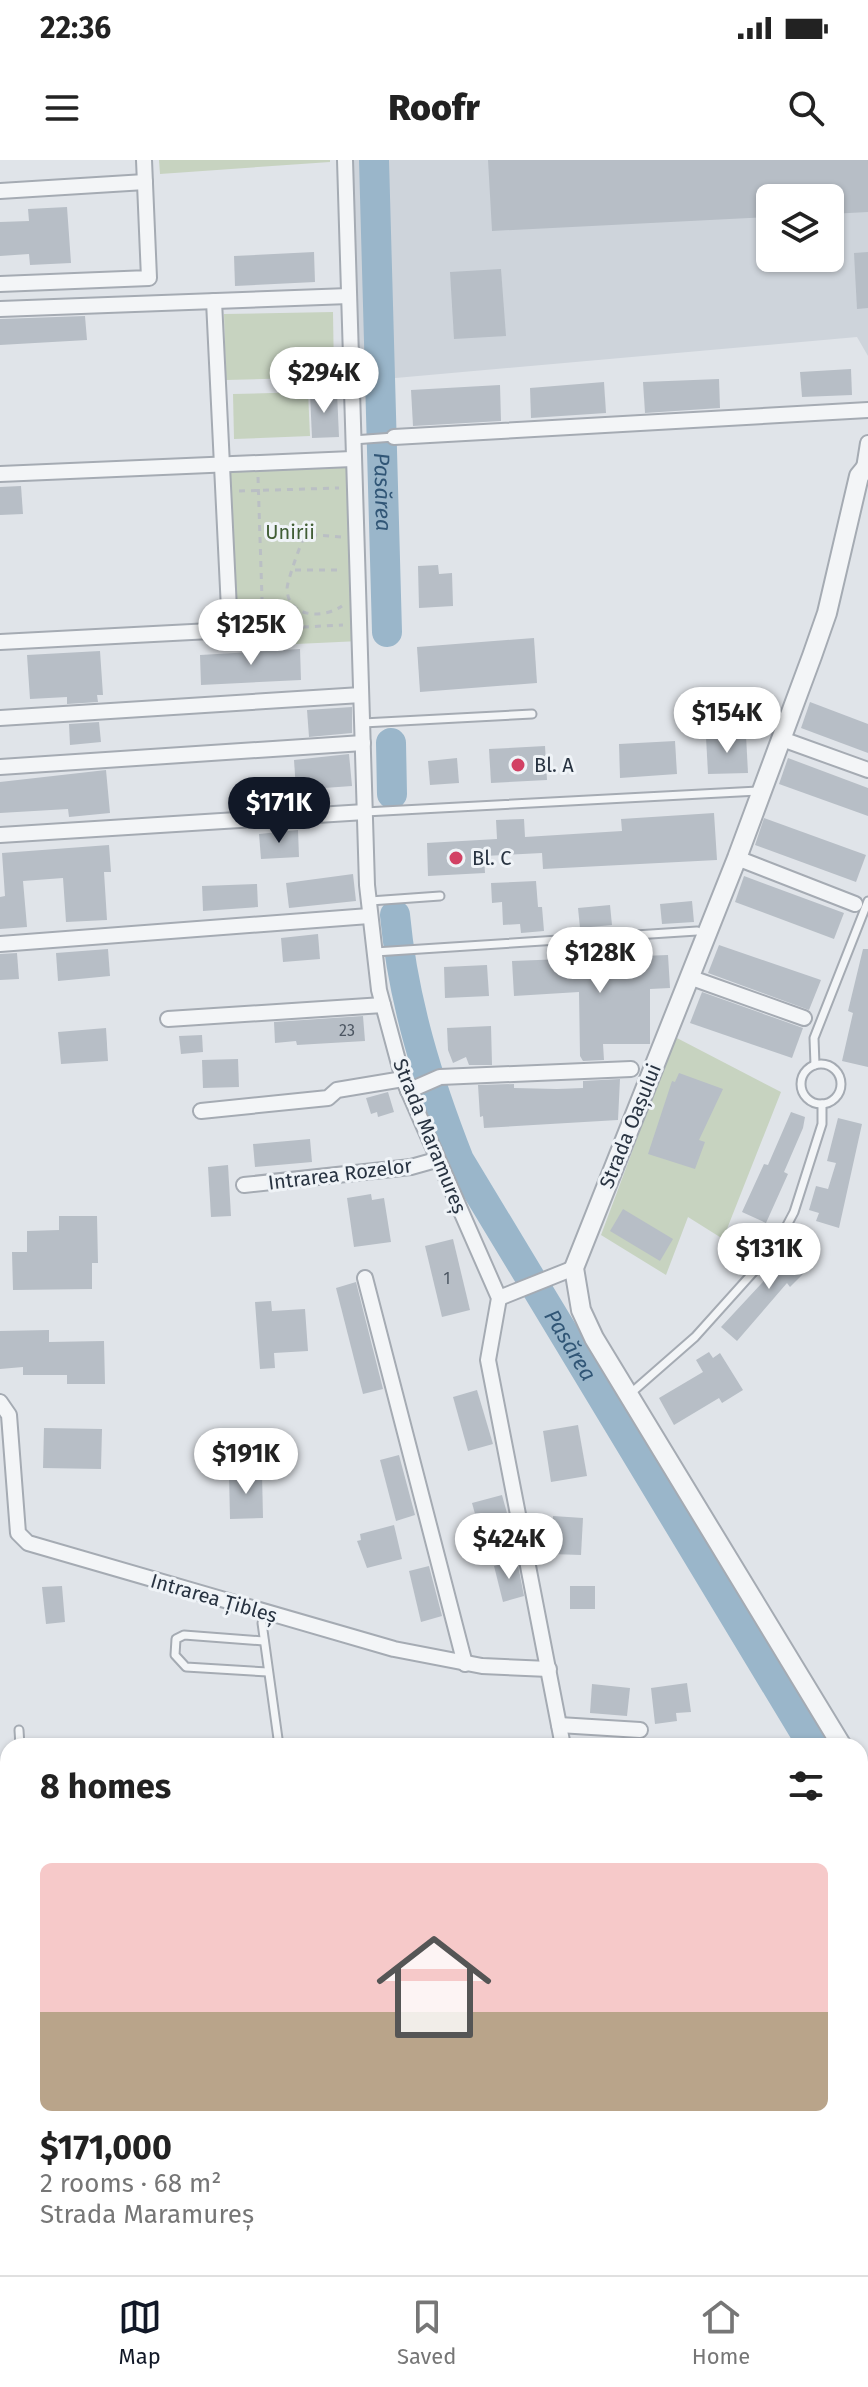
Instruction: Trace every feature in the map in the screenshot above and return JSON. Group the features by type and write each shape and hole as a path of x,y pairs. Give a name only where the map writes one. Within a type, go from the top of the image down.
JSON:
{"street":[{"path":"0,284 149,278 144,160"},
{"name":"Strada Maramureș","path":"345,160 353,440 353,572 359,624 365,812 383,1005 405,1085 499,1298"},
{"path":"0,191 145,182"},
{"path":"0,309 349,296"},
{"path":"0,642 230,630 214,301"},
{"path":"394,437 868,410"},
{"path":"866,466 868,443"},
{"path":"0,474 352,459"},
{"name":"Strada Oașului","path":"574,1268 782,739 824,621 859,476 866,466"},
{"path":"0,718 361,695"},
{"path":"782,739 868,770"},
{"path":"0,767 363,743"},
{"path":"0,835 365,812"},
{"path":"737,858 861,902"},
{"path":"0,944 373,906"},
{"path":"689,977 804,1018"},
{"path":"168,1019 383,1005"},
{"path":"201,1111 328,1098 337,1090 405,1085 440,1077 631,1069"},
{"name":"Intrarea Rozelor","path":"244,1185 411,1167 436,1160"},
{"path":"561,1738 488,1360 499,1298 574,1268 581,1310 594,1338 837,1738"},
{"path":"365,1278 465,1664"},
{"name":"Intrarea Țibleș","path":"0,1402 9,1415 18,1533 28,1543 354,1639 465,1664 549,1669"},
{"path":"559,1725 640,1730"}],"lane":[{"path":"353,440 394,437"},
{"path":"362,723 532,714"},
{"path":"365,812 763,791"},
{"path":"373,906 413,897 440,896"},
{"path":"815,1065 814,1038 861,902"},
{"path":"380,952 697,931"},
{"path":"815,1065 834,1069 840,1080 834,1099 822,1104 810,1101 802,1091 804,1073 815,1065"},
{"path":"629,1394 695,1337 775,1248 794,1212 822,1124 822,1104"},
{"path":"262,1623 278,1738"},
{"path":"264,1641 184,1635 176,1639 175,1655 186,1667 268,1672"},
{"path":"19,1730 20,1738"}],"path":[{"path":"257,463 263,629"},
{"path":"223,491 342,488"},
{"path":"345,538 308,536 297,552 295,570 289,576 287,589 290,603 300,612 316,615 342,607 353,572 347,560"},
{"path":"295,570 326,568 353,572"},
{"path":"262,617 290,603"},
{"path":"230,630 359,624"}],"shaded area":[{"path":"345,160 868,160 868,356 857,337 351,382"}],"green space":[{"path":"159,160 330,160 330,162 160,174"},
{"path":"333,312 334,377 226,380 224,314"},
{"path":"308,392 310,436 234,439 233,394"},
{"name":"Unirii","path":"352,459 360,641 231,647 221,464"},
{"path":"675,1037 781,1092 723,1239 688,1217 666,1275 601,1235"}],"building":[{"path":"488,160 868,160 868,212 844,213 844,184 756,184 756,218 492,231"},
{"path":"67,207 71,263 30,265 29,254 0,256 0,222 29,221 28,209"},
{"path":"314,252 315,282 235,286 234,256"},
{"path":"868,252 868,308 857,309 854,253"},
{"path":"501,269 506,336 454,339 450,272"},
{"path":"85,316 87,340 0,345 0,319"},
{"path":"851,369 852,395 802,397 800,372"},
{"path":"719,379 720,408 645,413 643,382"},
{"path":"604,382 606,413 531,418 530,388"},
{"path":"500,385 501,421 413,426 411,390"},
{"path":"337,392 339,437 312,438 310,393"},
{"path":"21,486 23,514 0,515 0,487"},
{"path":"438,565 439,574 452,573 453,606 419,608 418,566"},
{"path":"534,638 537,683 420,692 417,647"},
{"path":"300,649 301,680 201,685 200,655"},
{"path":"100,651 103,695 97,695 98,702 67,704 67,697 30,699 27,655"},
{"path":"810,702 868,724 868,753 801,728"},
{"path":"352,707 352,733 309,737 307,710"},
{"path":"99,722 101,742 70,745 69,724"},
{"path":"746,735 748,773 708,774 706,737"},
{"path":"675,741 677,774 620,778 619,744"},
{"name":"Bl. A","path":"545,746 547,780 491,783 489,749"},
{"path":"349,754 352,786 296,790 294,760"},
{"path":"457,758 459,783 430,785 428,761"},
{"path":"788,758 868,788 868,816 779,784"},
{"path":"106,770 110,813 69,817 68,809 0,813 0,782"},
{"path":"714,813 717,860 543,869 542,853 484,856 485,873 428,876 427,843 497,839 496,820 524,819 525,837 622,831 621,819"},
{"path":"764,818 866,855 856,882 755,845"},
{"path":"298,830 299,857 261,859 259,834"},
{"path":"109,845 111,872 104,872 107,920 66,922 63,878 23,881 27,927 0,929 0,897 5,896 2,853"},
{"path":"353,874 356,901 289,908 286,883"},
{"path":"744,876 844,913 834,939 735,902"},
{"path":"536,881 544,931 521,933 520,924 503,925 502,902 492,903 491,883"},
{"path":"257,884 258,907 203,911 202,886"},
{"path":"692,901 694,922 662,924 660,904"},
{"path":"610,905 612,925 580,928 578,908"},
{"path":"318,934 320,959 283,962 281,938"},
{"path":"719,945 821,980 809,1010 708,973"},
{"path":"108,949 110,976 58,981 56,953"},
{"path":"863,949 868,949 868,1067 842,1061 853,1013 848,1011"},
{"path":"17,953 19,979 0,980 0,954"},
{"path":"668,955 670,988 650,989 650,1044 603,1044 604,1060 583,1061 580,1056 579,992 514,996 512,961"},
{"path":"487,965 489,996 445,998 444,967"},
{"path":"702,992 803,1028 792,1058 690,1023"},
{"path":"363,1016 365,1041 297,1045 296,1041 275,1043 274,1022"},
{"path":"491,1026 492,1065 469,1065 466,1057 453,1063 448,1050 447,1028"},
{"path":"106,1028 108,1061 61,1064 58,1032"},
{"path":"202,1035 203,1052 181,1054 179,1036"},
{"path":"238,1059 239,1087 203,1088 202,1060"},
{"path":"679,1073 723,1089 699,1140 705,1142 695,1169 648,1154 672,1081 675,1082"},
{"path":"620,1079 618,1120 484,1128 483,1116 480,1117 478,1085 583,1088 583,1081"},
{"path":"388,1092 394,1112 378,1117 377,1112 371,1114 366,1098"},
{"path":"791,1112 805,1117 803,1128 784,1172 788,1174 766,1223 742,1212 764,1164 768,1165"},
{"path":"838,1118 862,1124 839,1228 816,1221 819,1213 809,1210 816,1186 828,1189 836,1163 827,1161"},
{"path":"310,1139 312,1162 255,1167 253,1144"},
{"path":"228,1165 231,1216 211,1217 208,1167"},
{"path":"371,1194 372,1200 384,1198 391,1242 354,1247 347,1198"},
{"path":"623,1209 673,1239 660,1261 610,1231"},
{"path":"59,1216 97,1216 98,1263 92,1263 92,1289 13,1290 12,1252 27,1252 27,1231 59,1230"},
{"path":"453,1239 470,1310 442,1317 425,1246"},
{"path":"799,1243 817,1260 790,1287 787,1283 737,1341 721,1327"},
{"path":"356,1282 383,1389 363,1394 336,1288"},
{"path":"271,1301 272,1311 305,1309 308,1351 274,1353 275,1368 260,1369 255,1302"},
{"path":"49,1330 49,1342 104,1341 105,1384 67,1384 67,1375 23,1375 23,1367 0,1369 0,1331"},
{"path":"709,1352 713,1358 720,1353 743,1390 722,1403 719,1398 674,1425 659,1398 703,1372 696,1360"},
{"path":"477,1390 493,1444 468,1451 453,1397"},
{"path":"578,1425 587,1476 551,1482 543,1431"},
{"path":"44,1428 102,1429 101,1469 43,1468"},
{"path":"399,1455 415,1515 396,1521 380,1460"},
{"path":"262,1473 263,1518 230,1519 229,1474"},
{"path":"502,1495 510,1524 480,1532 472,1503"},
{"path":"553,1516 583,1518 581,1555 551,1554"},
{"path":"394,1525 402,1559 367,1568 357,1541 361,1540 360,1534"},
{"path":"517,1560 524,1596 503,1602 494,1566"},
{"path":"429,1566 442,1616 421,1622 409,1571"},
{"path":"62,1586 65,1622 46,1624 42,1587"},
{"path":"570,1586 595,1586 595,1609 570,1609"},
{"path":"687,1683 691,1712 676,1713 677,1721 655,1724 651,1688"},
{"path":"592,1684 630,1688 627,1716 590,1713"}],"waterway":[{"name":"Pasărea","path":"374,160 387,632"},
{"name":"Pasărea","path":"391,743 392,794"},
{"name":"Pasărea","path":"395,915 404,978 418,1040 459,1160 808,1738"}],"place":[{"name":"Bl. A","path":"518,765"},
{"name":"Bl. C","path":"456,858"}]}
